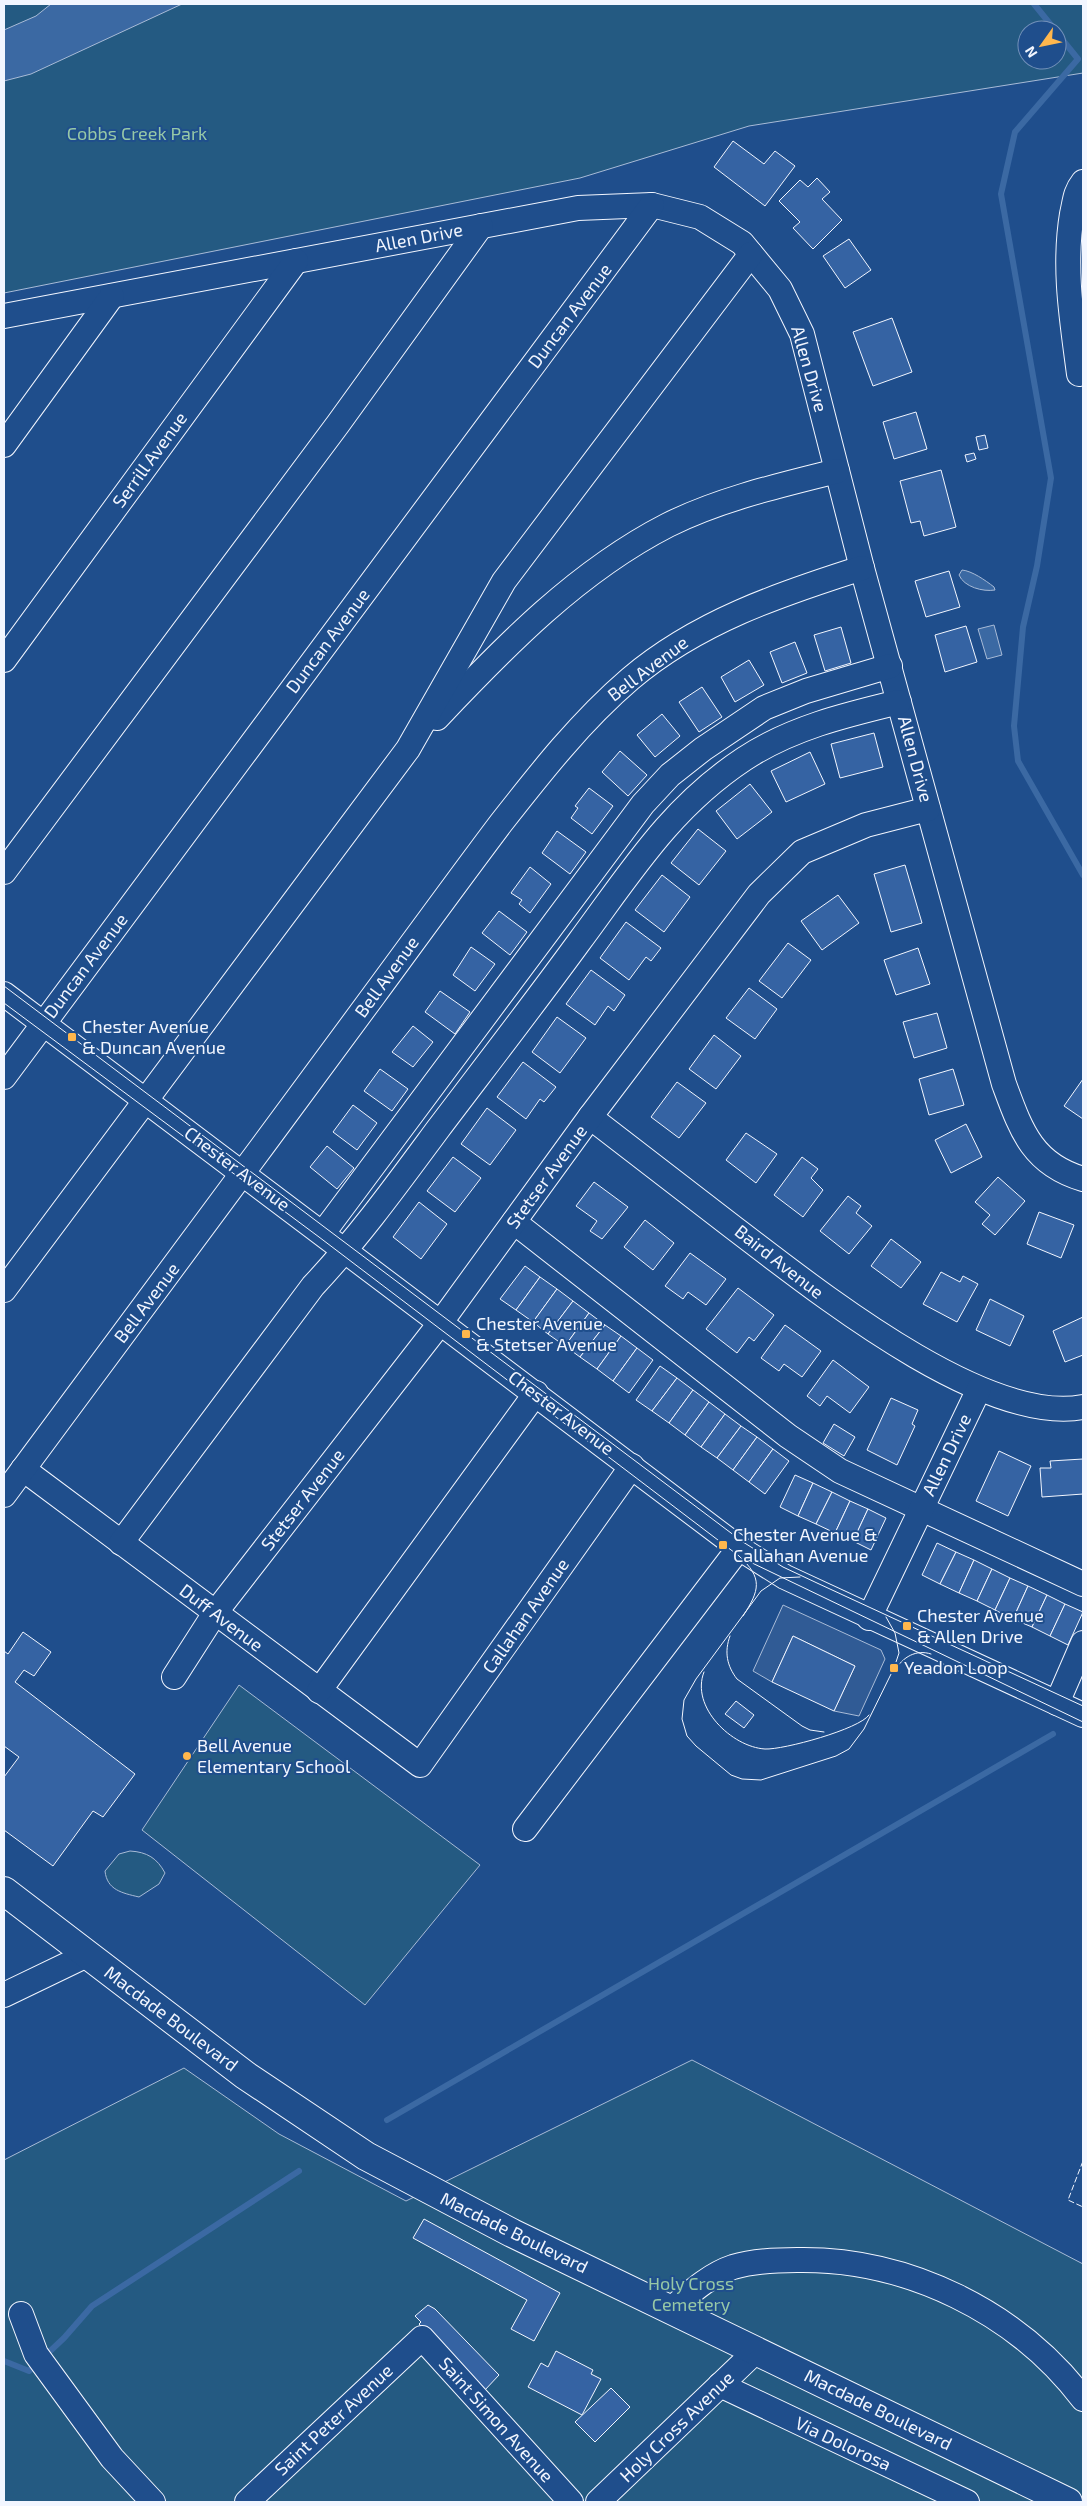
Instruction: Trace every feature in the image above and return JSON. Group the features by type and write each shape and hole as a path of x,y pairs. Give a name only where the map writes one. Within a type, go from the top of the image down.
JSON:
{"main road":[{"name":"Macdade Boulevard","path":"4,1891 245,2075 366,2156 479,2216 1068,2502"}],"street":[{"path":"1079,374 1068,286 1068,243 1077,190 1083,182"},
{"name":"Allen Drive","path":"4,316 578,208 652,205 700,217 742,243 780,289 802,334 862,568 1004,1084 1019,1124 1033,1149 1051,1166 1083,1179"},
{"name":"Duncan Avenue","path":"4,1077 652,205"},
{"path":"4,872 338,424 481,226"},
{"path":"4,1290 408,749 504,581 751,254"},
{"name":"Serrill Avenue","path":"4,660 296,260"},
{"path":"4,445 112,296"},
{"path":"408,749 513,641 593,571 668,525 786,484 837,471"},
{"name":"Bell Avenue","path":"4,1495 527,790 574,733 604,703 663,654 729,616 787,592 862,568"},
{"path":"323,1233 597,864 643,804 670,775 703,749 764,708 806,691 890,666"},
{"path":"121,1543 313,1286 346,1250 574,948 643,853 685,804 745,759 777,740 824,721 899,702"},
{"name":"Stetser Avenue","path":"174,1677 215,1613 441,1322 590,1118 759,894 802,852 866,825 928,809"},
{"name":"Chester Avenue","path":"4,994 536,1393 739,1548 785,1577 869,1618 1083,1715"},
{"name":"Baird Avenue","path":"590,1118 836,1306 931,1365 979,1389"},
{"path":"514,1222 788,1436 840,1471 922,1507 1083,1584"},
{"path":"979,1389 1043,1408 1069,1410 1083,1407"},
{"name":"Allen Drive","path":"869,1618 979,1389"},
{"path":"319,1691 536,1393"},
{"name":"Callahan Avenue","path":"420,1766 632,1466"},
{"name":"Duff Avenue","path":"23,1469 420,1766"},
{"path":"525,1829 739,1548"},
{"path":"1057,1703 1083,1643"},
{"path":"4,1995 87,1955"},
{"path":"670,2310 716,2275 750,2264 809,2260 870,2266 924,2282 982,2310 1033,2345 1054,2364 1083,2399"},
{"path":"21,2314 42,2363 112,2458 152,2502"},
{"name":"Saint Peter Avenue","path":"247,2502 422,2338"},
{"name":"Saint Simon Avenue","path":"422,2338 570,2502"},
{"name":"Holy Cross Avenue","path":"598,2502 756,2351"},
{"name":"Via Dolorosa","path":"720,2385 967,2502"}],"green space":[{"name":"Cobbs Creek Park","path":"4,4 1083,4 1083,73 749,126 580,178 4,293"},
{"path":"239,1685 480,1865 365,2005 142,1830"},
{"path":"130,1851 151,1857 159,1863 165,1873 159,1884 139,1897 116,1890 106,1877 105,1871 119,1854"},
{"name":"Holy Cross Cemetery","path":"692,2060 1083,2264 1083,2502 4,2502 4,2160 184,2068 279,2134 406,2201"}],"shaded area":[{"path":"51,4 182,4 31,74 4,81 4,30 36,16"},
{"path":"962,570 978,576 994,587 995,590 985,590 969,586 959,575"},
{"path":"994,625 1002,655 987,659 978,629"},
{"path":"783,1605 881,1650 885,1659 859,1716 834,1711 855,1666 793,1636 772,1682 753,1671"}],"building":[{"path":"733,141 764,164 775,151 795,166 765,206 714,167"},
{"path":"817,178 830,192 822,199 842,220 813,249 793,228 800,222 779,201 800,180 808,187"},
{"path":"849,239 871,270 845,288 823,256"},
{"path":"892,318 912,372 873,386 853,332"},
{"path":"916,412 927,449 894,459 883,422"},
{"path":"985,435 988,448 979,450 976,437"},
{"path":"974,453 976,459 967,462 965,455"},
{"path":"941,470 956,527 924,536 920,521 911,523 900,481"},
{"path":"949,571 960,607 926,617 915,581"},
{"path":"966,626 977,662 945,672 935,635"},
{"path":"841,627 851,663 825,671 814,635"},
{"path":"795,642 807,673 782,683 770,652"},
{"path":"749,660 764,685 735,702 721,677"},
{"path":"702,687 722,717 699,732 679,702"},
{"path":"662,714 680,736 655,757 637,735"},
{"path":"874,733 883,767 840,778 831,744"},
{"path":"620,751 647,775 628,796 602,772"},
{"path":"810,752 825,784 786,802 771,771"},
{"path":"750,784 772,812 737,839 716,811"},
{"path":"589,788 613,806 592,834 571,818 578,808 575,806"},
{"path":"698,829 726,851 699,885 671,863"},
{"path":"557,831 586,852 570,874 542,853"},
{"path":"905,865 922,923 891,932 874,874"},
{"path":"530,867 551,884 530,913 519,904 522,900 511,893"},
{"path":"662,875 690,897 664,932 635,910"},
{"path":"838,895 859,923 822,950 801,921"},
{"path":"499,911 527,932 510,955 482,933"},
{"path":"626,922 661,948 651,961 646,957 629,980 600,958"},
{"path":"788,943 811,960 782,998 759,981"},
{"path":"471,947 495,964 475,991 453,975"},
{"path":"918,948 930,984 896,995 884,960"},
{"path":"591,970 625,995 614,1011 608,1006 595,1025 566,1004"},
{"path":"749,988 777,1009 755,1039 726,1018"},
{"path":"440,991 470,1012 455,1034 425,1012"},
{"path":"937,1013 947,1048 914,1058 903,1022"},
{"path":"557,1017 586,1038 560,1073 532,1052"},
{"path":"413,1026 433,1042 413,1067 392,1052"},
{"path":"714,1035 741,1056 716,1089 689,1069"},
{"path":"523,1062 556,1087 544,1102 540,1099 526,1119 497,1097"},
{"path":"380,1069 408,1089 392,1111 364,1091"},
{"path":"953,1069 964,1105 929,1115 919,1079"},
{"path":"1083,1079 1083,1119 1064,1106"},
{"path":"677,1082 706,1103 679,1138 651,1117"},
{"path":"353,1105 377,1123 357,1150 333,1132"},
{"path":"487,1108 516,1130 490,1165 461,1144"},
{"path":"966,1124 982,1157 951,1173 935,1140"},
{"path":"746,1133 777,1154 756,1183 726,1160"},
{"path":"327,1146 354,1168 337,1189 310,1167"},
{"path":"453,1157 481,1178 455,1212 427,1191"},
{"path":"802,1157 818,1169 811,1178 823,1190 803,1217 774,1195"},
{"path":"998,1177 1025,1201 995,1235 982,1224 990,1215 975,1202"},
{"path":"594,1182 628,1207 602,1239 590,1231 597,1221 576,1206"},
{"path":"848,1196 861,1206 856,1213 872,1226 849,1254 820,1231"},
{"path":"419,1202 447,1224 421,1259 393,1237"},
{"path":"1039,1212 1074,1225 1061,1258 1027,1244"},
{"path":"645,1220 674,1243 653,1270 624,1247"},
{"path":"891,1239 921,1262 901,1288 871,1266"},
{"path":"690,1253 726,1279 706,1305 688,1292 683,1299 665,1286"},
{"path":"525,1266 540,1277 516,1310 500,1299"},
{"path":"941,1272 960,1282 963,1276 978,1284 957,1322 923,1304"},
{"path":"540,1277 557,1289 533,1322 516,1310"},
{"path":"738,1288 774,1315 754,1341 749,1337 737,1353 706,1329"},
{"path":"557,1289 573,1301 548,1334 533,1322"},
{"path":"990,1299 1024,1316 1010,1346 976,1330"},
{"path":"573,1301 589,1313 565,1346 548,1334"},
{"path":"589,1313 605,1325 580,1357 565,1346"},
{"path":"1083,1317 1083,1355 1065,1362 1053,1331"},
{"path":"605,1325 621,1336 597,1369 580,1357"},
{"path":"785,1325 821,1351 802,1377 784,1364 779,1371 761,1358"},
{"path":"621,1336 637,1348 613,1381 597,1369"},
{"path":"637,1348 653,1360 629,1393 613,1381"},
{"path":"833,1360 869,1387 850,1413 827,1396 820,1406 807,1396"},
{"path":"660,1366 677,1378 652,1411 636,1400"},
{"path":"677,1378 693,1390 669,1423 652,1411"},
{"path":"693,1390 709,1402 685,1435 669,1423"},
{"path":"891,1398 918,1410 912,1424 915,1426 897,1465 867,1450"},
{"path":"709,1402 725,1414 701,1447 685,1435"},
{"path":"725,1414 741,1426 717,1458 701,1447"},
{"path":"834,1424 855,1437 844,1456 823,1443"},
{"path":"741,1426 757,1437 733,1470 717,1458"},
{"path":"757,1437 773,1449 749,1482 733,1470"},
{"path":"773,1449 789,1461 765,1494 749,1482"},
{"path":"999,1451 1031,1466 1008,1516 976,1501"},
{"path":"1083,1459 1083,1494 1042,1497 1040,1468 1051,1468 1050,1461"},
{"path":"795,1475 813,1483 798,1516 780,1507"},
{"path":"813,1483 832,1492 816,1524 798,1516"},
{"path":"832,1492 850,1501 835,1533 816,1524"},
{"path":"850,1501 868,1509 853,1541 835,1533"},
{"path":"868,1509 886,1518 871,1550 853,1541"},
{"path":"937,1543 956,1552 940,1584 922,1575"},
{"path":"956,1552 974,1560 959,1593 940,1584"},
{"path":"974,1560 992,1569 977,1601 959,1593"},
{"path":"992,1569 1010,1578 995,1610 977,1601"},
{"path":"1010,1578 1028,1586 1013,1619 995,1610"},
{"path":"1028,1586 1047,1595 1032,1627 1013,1619"},
{"path":"1047,1595 1065,1604 1050,1636 1032,1627"},
{"path":"1065,1604 1083,1612 1068,1645 1050,1636"},
{"path":"23,1632 51,1652 34,1676 24,1670 15,1682 135,1774 103,1817 93,1811 53,1866 4,1830 4,1777 19,1757 4,1746 4,1651 8,1654"},
{"path":"793,1636 855,1666 834,1711 772,1682"},
{"path":"736,1701 754,1715 744,1728 725,1714"},
{"path":"424,2219 560,2293 534,2341 511,2329 527,2300 413,2238"},
{"path":"428,2305 435,2309 499,2375 484,2391 419,2324 421,2322 415,2316"},
{"path":"556,2351 593,2370 591,2374 601,2379 582,2415 528,2387 541,2363 548,2367"},
{"path":"611,2388 630,2407 595,2442 575,2422"}],"waterway":[{"path":"1034,4 1047,20"},
{"path":"1067,45 1078,59 1015,132 1001,194 1051,478 1037,566 1023,627 1014,726 1018,761 1083,875"},
{"path":"387,2120 1053,1734"},
{"path":"4,2361 29,2371 64,2338 92,2306 299,2171"}],"tram line":[{"path":"4,986 743,1542 783,1567 1083,1706"},
{"path":"4,1003 319,1237 739,1556 752,1571 756,1584 753,1599 743,1616"},
{"path":"748,1561 1083,1722"},
{"path":"800,1577 780,1578 761,1591 696,1679 684,1700 682,1719 687,1736 696,1746 731,1775 742,1779 761,1780 836,1756 849,1749 864,1729 894,1668 899,1653 895,1633 886,1617"},
{"path":"730,1636 727,1653 731,1669 737,1679 802,1726 810,1730 824,1732"},
{"path":"895,1670 910,1655 915,1653 931,1654"},
{"path":"704,1672 701,1685 703,1699 708,1711 728,1733 752,1747 774,1748 820,1738 863,1721 869,1715"}],"fence":[{"path":"1083,2161 1068,2200 1083,2207"}],"place":[{"name":"Chester Avenue & Duncan Avenue","path":"72,1037"},
{"name":"Chester Avenue & Stetser Avenue","path":"466,1334"},
{"name":"Chester Avenue & Callahan Avenue","path":"723,1545"},
{"name":"Chester Avenue & Allen Drive","path":"907,1626"},
{"name":"Yeadon Loop","path":"894,1668"},
{"name":"Bell Avenue Elementary School","path":"187,1756"}]}
